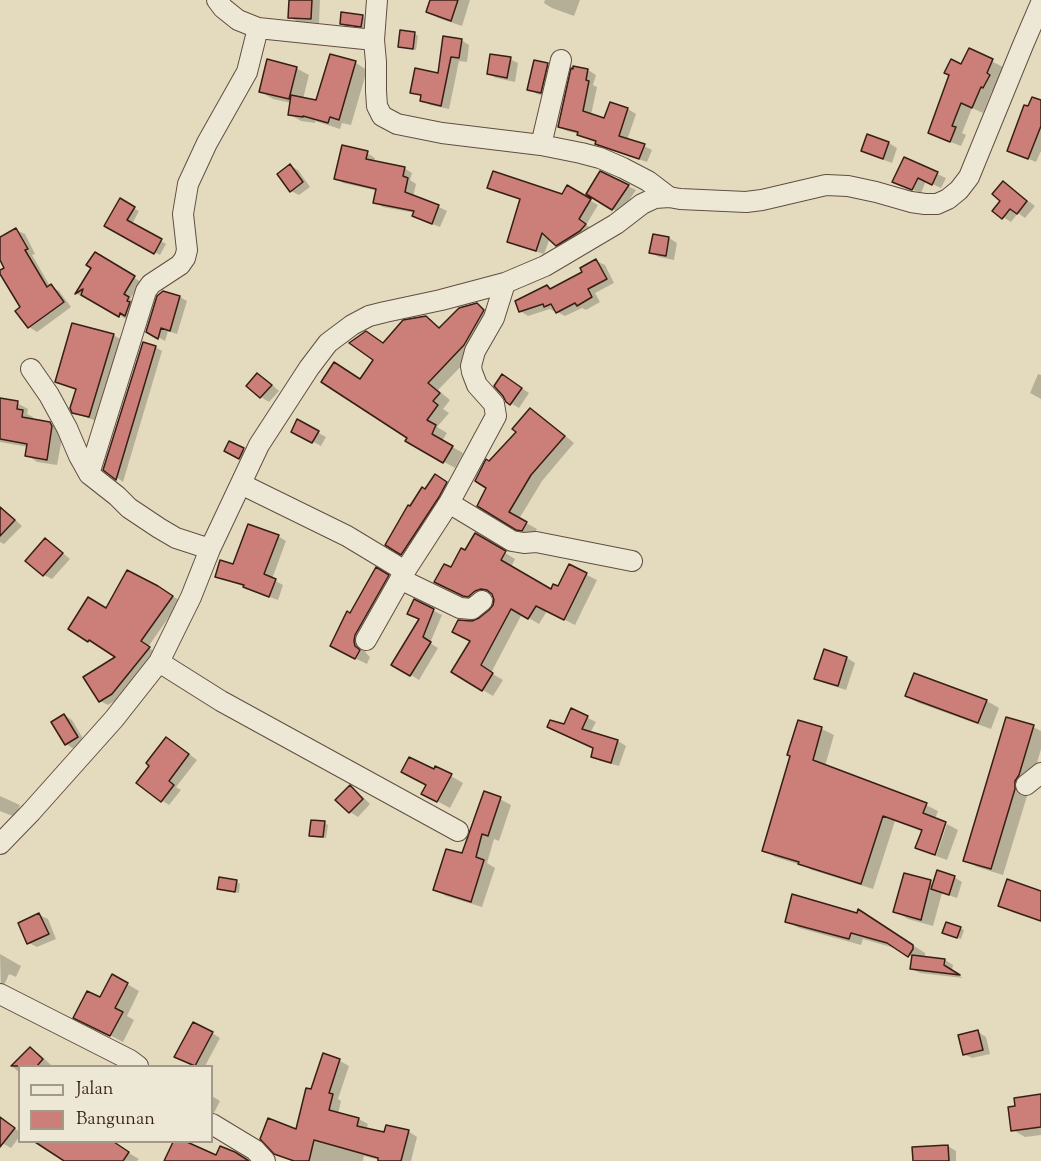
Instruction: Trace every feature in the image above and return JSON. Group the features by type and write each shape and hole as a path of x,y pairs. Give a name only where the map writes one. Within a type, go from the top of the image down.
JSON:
{"street":[{"path":"217,0 238,20 258,28 374,40"},
{"path":"377,0 374,40 377,106 382,116 397,124 442,133 541,145 600,158 648,181 669,197"},
{"path":"0,844 114,719 159,662 259,446 309,368 328,344 352,324 369,316 505,283 545,266 655,198 746,202 826,185 848,186 925,204 937,204 948,200 969,177 1041,3"},
{"path":"89,474 146,291 152,284 180,265 185,258 187,250 183,214 188,184 207,143 247,72 258,28"},
{"path":"541,145 561,60"},
{"path":"366,640 403,575 449,503 496,416 494,404 477,385 471,366 475,351 494,318 505,283"},
{"path":"31,369 49,395 89,474 129,508 159,528 176,538 210,549"},
{"path":"241,484 347,536 403,575 460,608 472,609 482,601"},
{"path":"449,503 512,541 536,542 632,561"},
{"path":"159,662 221,701 458,831"},
{"path":"0,994 137,1065"},
{"path":"213,1125 255,1150 265,1161"}],"building":[{"path":"289,0 312,0 311,19 288,18"},
{"path":"430,0 458,0 451,21 426,12"},
{"path":"341,12 363,15 361,27 340,24"},
{"path":"400,30 415,32 413,49 398,47"},
{"path":"443,36 462,39 459,58 451,57 441,106 420,101 421,95 410,93 415,68 438,73"},
{"path":"969,48 993,59 987,73 990,75 983,88 981,87 972,108 961,103 952,126 956,127 950,142 928,133 949,75 944,73 951,59 961,64"},
{"path":"330,54 356,61 339,120 330,117 328,123 303,116 288,115 291,95 316,100"},
{"path":"490,54 511,57 507,78 487,74"},
{"path":"267,59 297,67 289,99 259,92"},
{"path":"534,60 548,63 541,93 527,90"},
{"path":"573,66 588,69 586,80 589,81 583,111 604,118 610,102 628,108 619,136 645,144 639,159 595,144 596,141 577,135 578,132 558,127"},
{"path":"1032,97 1041,100 1041,126 1028,159 1007,151 1024,105 1028,106"},
{"path":"867,134 889,142 883,159 861,151"},
{"path":"342,145 368,151 366,159 405,167 403,176 408,178 405,192 439,205 432,224 412,216 414,211 373,203 376,189 334,179"},
{"path":"904,157 938,172 932,185 918,178 912,190 892,182"},
{"path":"290,164 303,182 290,192 277,174"},
{"path":"493,171 562,194 567,185 591,199 579,219 586,224 580,231 556,246 542,233 536,251 507,242 520,199 487,188"},
{"path":"600,171 629,185 612,210 586,194"},
{"path":"1003,181 1027,201 1017,214 1010,209 1002,219 992,211 1000,201 992,194"},
{"path":"120,198 135,207 127,220 162,239 154,254 104,226"},
{"path":"16,228 28,249 25,250 47,287 51,284 64,302 28,328 15,311 20,307 0,274 0,270 4,268 0,260 0,237"},
{"path":"653,234 669,237 666,256 649,253"},
{"path":"95,252 135,276 124,294 129,297 127,301 130,302 125,316 120,313 119,317 81,295 83,289 75,294 91,268 86,265"},
{"path":"596,259 607,279 588,289 592,297 577,306 575,303 556,313 551,304 544,307 543,304 519,312 515,301 547,285 550,289 582,272 580,268"},
{"path":"163,291 180,296 170,331 161,328 158,339 146,332 157,296"},
{"path":"477,303 484,310 464,345 428,383 440,393 433,401 438,405 427,420 436,425 432,434 453,446 443,463 405,441 407,438 321,382 334,362 360,379 373,360 349,343 366,331 383,343 403,320 426,316 439,328 459,308"},
{"path":"72,323 114,334 89,417 72,413 70,408 76,389 55,382"},
{"path":"143,342 156,346 116,480 103,470"},
{"path":"257,373 272,385 260,398 246,386"},
{"path":"502,374 522,388 510,405 494,386"},
{"path":"0,398 18,401 17,409 23,410 22,417 50,422 52,426 47,460 25,456 27,444 0,439"},
{"path":"530,408 565,436 531,475 509,512 527,522 522,531 516,530 477,506 486,488 475,481 486,459 489,461 516,432 512,429"},
{"path":"297,419 319,431 312,443 291,432"},
{"path":"229,441 244,448 239,459 224,451"},
{"path":"435,474 447,482 401,555 385,545 408,505 410,506 422,487 425,489"},
{"path":"0,507 15,520 0,536"},
{"path":"248,524 279,535 264,574 276,579 269,597 243,587 244,585 215,577 220,560 233,564"},
{"path":"475,533 506,551 501,560 551,589 553,584 558,586 569,564 587,573 564,620 536,606 528,619 511,609 481,665 493,673 482,691 451,672 470,641 452,632 458,620 472,621 489,610 494,600 492,594 481,589 468,597 463,596 434,582 444,564 451,567 461,548 465,550"},
{"path":"45,538 63,553 43,576 25,561"},
{"path":"376,567 389,575 355,635 355,646 360,650 355,659 330,646 347,611 350,613"},
{"path":"127,570 173,596 141,641 150,647 112,694 99,702 83,677 115,657 68,629 88,597 106,608"},
{"path":"414,599 434,609 423,637 431,642 410,676 391,665 419,619 407,614"},
{"path":"824,649 847,657 838,686 814,679"},
{"path":"914,673 987,700 978,723 905,696"},
{"path":"571,708 588,716 582,729 618,740 611,763 591,757 593,748 547,727 550,720 564,724"},
{"path":"64,714 78,737 65,745 51,722"},
{"path":"1006,717 1034,725 1019,775 1015,781 1015,789 991,869 963,861"},
{"path":"798,720 822,727 813,760 927,803 923,813 946,822 935,855 915,848 922,830 883,816 861,884 762,851 790,756 787,755"},
{"path":"166,737 189,754 169,781 174,785 161,802 136,783 149,766 146,763"},
{"path":"409,757 434,769 435,766 452,774 437,802 421,794 426,785 401,772"},
{"path":"350,785 363,799 349,813 335,800"},
{"path":"484,791 501,797 488,836 482,834 476,857 484,860 471,902 433,890 446,849 462,853"},
{"path":"311,820 325,821 323,837 309,836"},
{"path":"937,870 955,876 949,895 931,889"},
{"path":"904,873 931,880 921,920 893,912"},
{"path":"219,877 237,880 235,892 217,889"},
{"path":"1007,879 1041,891 1041,921 998,906"},
{"path":"792,894 857,913 858,909 913,945 913,949 908,957 887,943 851,933 849,939 785,922"},
{"path":"39,913 49,934 27,944 18,923"},
{"path":"946,922 961,927 957,938 942,933"},
{"path":"912,955 945,959 944,965 960,975 910,969"},
{"path":"112,974 128,983 115,1008 123,1012 110,1036 73,1018 87,991 100,997"},
{"path":"193,1022 213,1032 196,1065 174,1057"},
{"path":"978,1030 983,1050 963,1055 958,1035"},
{"path":"30,1047 43,1059 38,1065 11,1066"},
{"path":"323,1053 340,1059 329,1093 333,1094 329,1110 359,1118 357,1126 384,1132 386,1125 409,1130 401,1161 378,1161 378,1158 314,1140 309,1161 294,1161 274,1154 260,1139 268,1118 296,1129 306,1088 311,1089"},
{"path":"1041,1094 1041,1127 1011,1131 1008,1107 1015,1106 1014,1098"},
{"path":"0,1117 15,1128 0,1147"},
{"path":"37,1143 116,1143 129,1152 123,1161 64,1161"},
{"path":"173,1143 189,1143 216,1155 220,1146 249,1161 164,1161"},
{"path":"948,1145 949,1161 913,1161 912,1147"}]}
